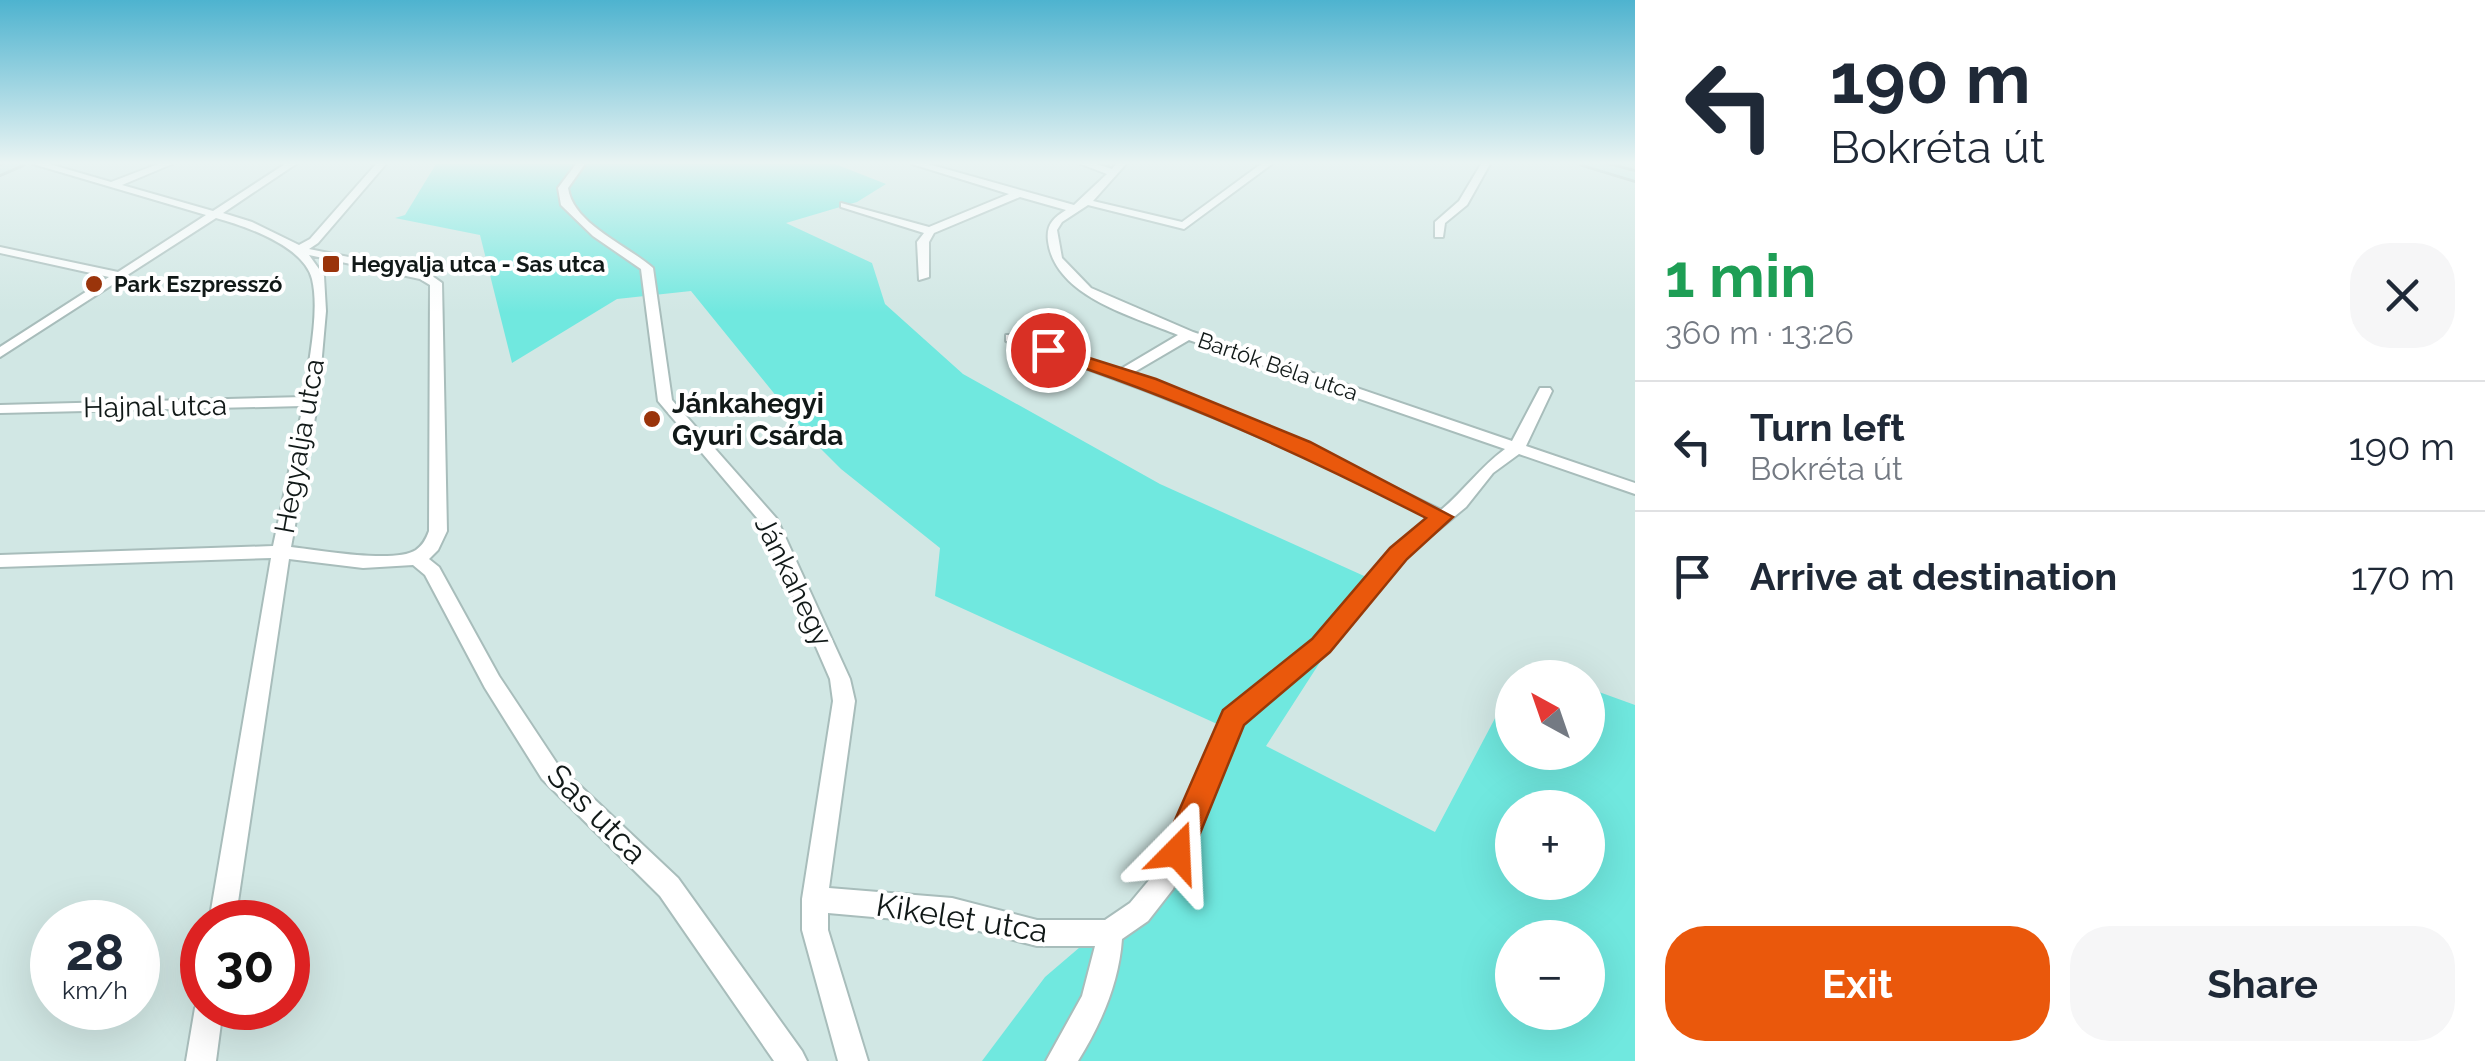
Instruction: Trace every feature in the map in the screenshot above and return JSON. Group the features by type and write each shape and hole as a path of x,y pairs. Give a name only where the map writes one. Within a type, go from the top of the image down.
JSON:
{"street":[{"path":"0,560 280,552 363,562 417,559 432,546 438,531 436,283 424,276 299,250 264,230 201,214"},
{"path":"0,353 217,214"},
{"path":"299,250 314,240 338,214"},
{"name":"Jánkahegy","path":"576,214 597,234 647,268 665,401 770,523 840,679 844,701 815,898 815,930 853,1061"},
{"path":"872,214 930,232"},
{"path":"924,277 923,242 930,232 973,214"},
{"name":"Bartók Béla utca","path":"1066,214 1055,225 1051,241 1066,274 1108,304 1635,489"},
{"path":"1133,214 1184,226 1201,214"},
{"path":"1439,236 1440,222 1450,214"},
{"path":"0,250 121,276"},
{"name":"Hegyalja utca","path":"225,900 280,552 311,401 321,294 314,266 299,250"},
{"path":"1122,374 1188,335"},
{"path":"1011,338 1122,374 1339,462 1442,517"},
{"path":"1061,1061 1100,986 1108,961 1109,932 1139,912 1164,881 1233,718 1321,646 1398,554 1460,503 1487,470 1517,448 1545,391"},
{"name":"Hajnal utca","path":"0,409 311,401"},
{"name":"Sas utca","path":"417,559 432,571 492,682 550,772 669,886 792,1061"},
{"name":"Kikelet utca","path":"815,898 952,911 1038,934 1109,932"},
{"path":"200,1061 205,1030"}],"shaded area":[{"path":"406,214 818,214 786,223 872,263 885,304 963,374 1160,484 1373,580 1266,746 1435,832 1495,718 1495,770 1605,770 1605,694 1635,705 1635,1061 982,1061 1045,977 1156,882 1237,733 935,596 940,548 841,469 811,439 691,291 617,299 512,363 480,235 395,218"}],"place":[{"name":"Hegyalja utca - Sas utca","path":"331,264"},
{"name":"Park Eszpresszó","path":"94,284"},
{"name":"Jánkahegyi Gyuri Csárda","path":"652,419"}],"route":[{"path":"1048,350 1150,382 1302,446 1442,517 1398,554 1321,646 1233,718 1222,736 1177,852"}]}
